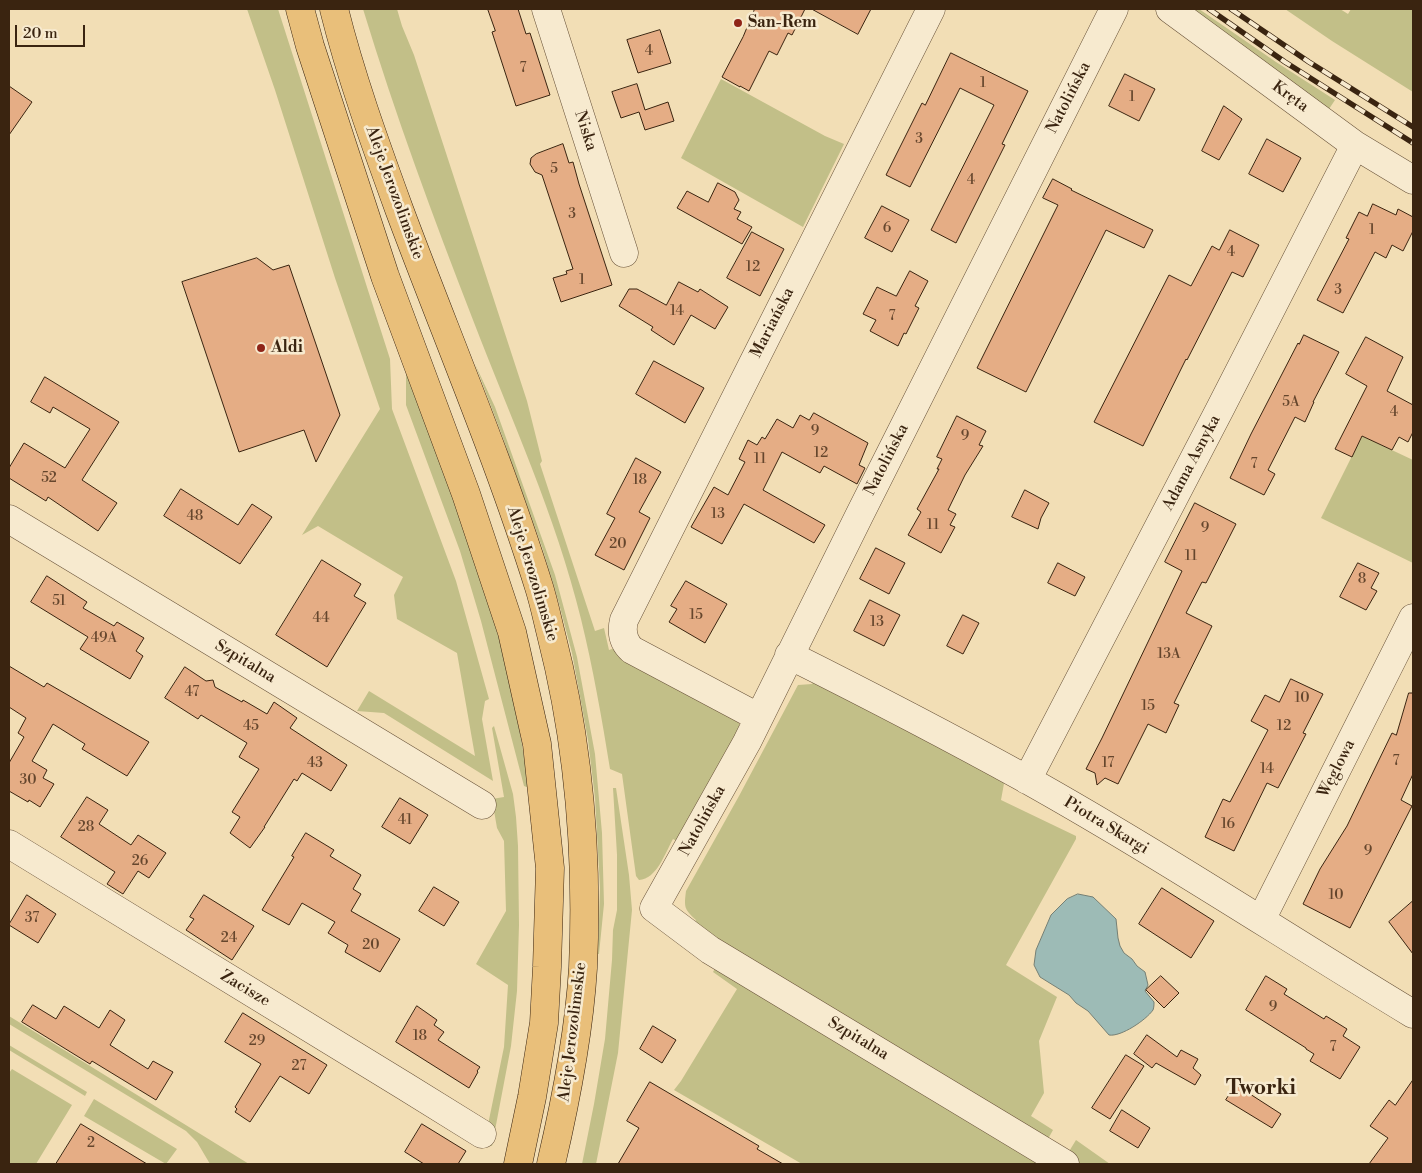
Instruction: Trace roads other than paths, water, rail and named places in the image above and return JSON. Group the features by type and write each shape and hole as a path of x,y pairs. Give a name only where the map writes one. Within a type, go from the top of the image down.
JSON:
{"main road":[{"name":"Aleje Jerozolimskie","path":"300,9 310,46 385,276 466,494 512,632 537,744 550,868 547,967 544,1023 532,1097 518,1164"},
{"name":"Aleje Jerozolimskie","path":"334,9 369,126 522,536 540,589 563,682 576,761 581,808 584,868 583,969 574,1044 559,1131 551,1164"}],"street":[{"name":"Niska","path":"546,9 624,253"},
{"name":"Mariańska","path":"758,717 632,650 626,645 624,640 623,625 631,604 930,9"},
{"name":"Natolińska","path":"654,908 742,750 1114,9"},
{"name":"Kręta","path":"1170,9 1355,145 1413,180"},
{"name":"Adama Asnyka","path":"1027,780 1217,416 1355,145"},
{"name":"Szpitalna","path":"9,519 482,805"},
{"name":"Węglowa","path":"1261,920 1413,618"},
{"name":"Piotra Skargi","path":"789,655 1027,780 1261,920 1413,1014"},
{"name":"Zacisze","path":"9,844 482,1134"},
{"name":"Szpitalna","path":"654,908 710,950 1065,1164"}],"water":[{"path":"1078,894 1093,897 1116,919 1120,946 1124,953 1145,972 1148,985 1145,991 1154,1002 1153,1010 1150,1014 1126,1031 1114,1035 1109,1035 1088,1011 1076,1003 1069,995 1040,977 1034,965 1036,950 1051,915 1067,899"}],"railway":[{"path":"1209,9 1285,62 1413,143"},
{"path":"1231,9 1309,62 1413,127"}],"place":[{"name":"San-Rem","path":"738,23"},
{"name":"Aldi","path":"261,348"}],"district":[{"name":"Tworki","path":"1261,1089"}]}
